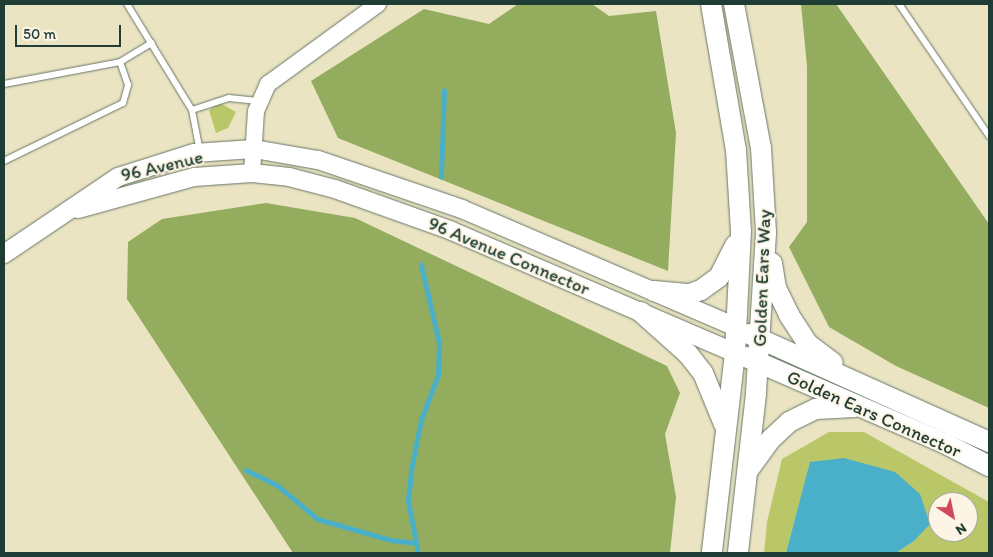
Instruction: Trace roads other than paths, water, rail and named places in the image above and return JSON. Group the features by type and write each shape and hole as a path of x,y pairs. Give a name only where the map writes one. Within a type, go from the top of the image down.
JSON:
{"main road":[{"name":"Golden Ears Way","path":"710,4 736,150 740,231 735,353 712,553"},
{"name":"Golden Ears Way","path":"734,4 761,148 766,233 758,362 738,553"},
{"name":"96 Avenue","path":"4,254 118,176 200,153 254,149"},
{"name":"96 Avenue Connector","path":"254,149 318,160 462,209 654,291 760,339"},
{"name":"96 Avenue","path":"61,215 167,183 252,173"},
{"name":"96 Avenue Connector","path":"252,173 289,177 336,189 452,231 758,362"},
{"path":"654,291 690,294 711,284 727,266 740,231"},
{"path":"766,233 776,288 789,315 808,344 861,384"},
{"path":"641,312 688,354 703,373 725,428"},
{"name":"Golden Ears Connector","path":"760,339 989,442"},
{"name":"Golden Ears Connector","path":"758,362 860,406 989,466"},
{"path":"748,471 771,439 789,422 816,409 860,406"}],"street":[{"path":"252,173 258,101 268,84 279,73 378,4"}],"lane":[{"path":"128,4 192,110 200,153"},
{"path":"899,4 989,136"},
{"path":"4,84 120,62 152,43"},
{"path":"4,161 123,102 128,85 120,62"},
{"path":"192,110 229,98 258,101"}],"water":[{"path":"844,458 895,472 920,494 928,518 928,526 914,541 896,553 786,553 810,462"}],"waterway":[{"path":"441,177 444,91"},
{"path":"418,553 408,501 411,470 421,420 438,375 439,343 421,265"},
{"path":"246,470 277,485 318,519 391,540 416,543"}]}
